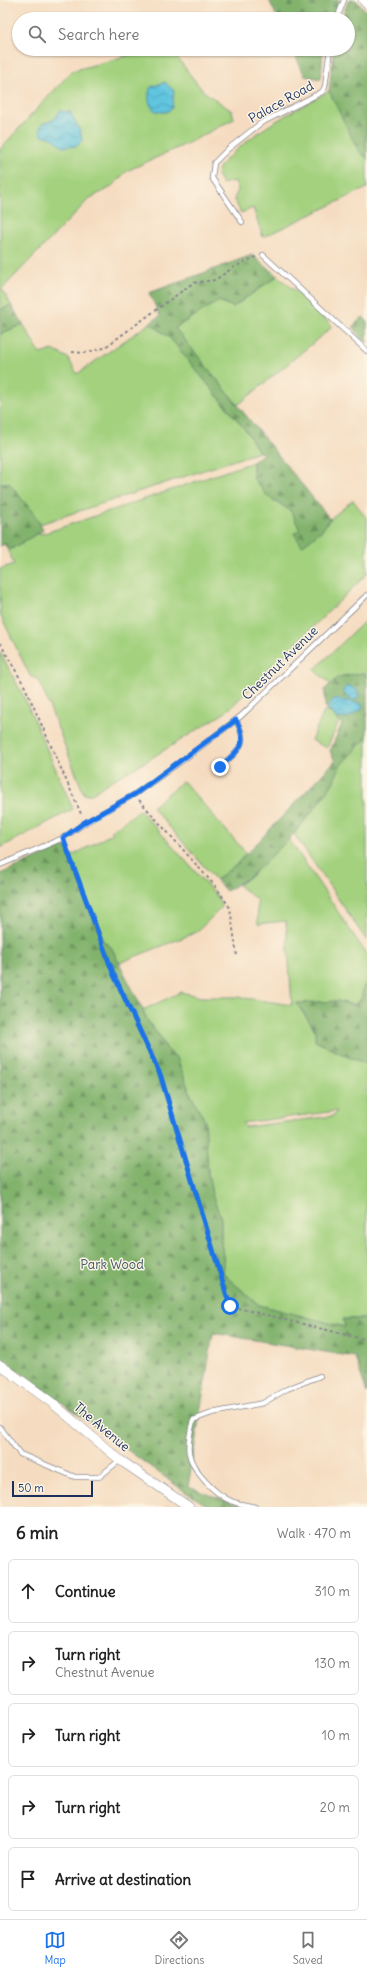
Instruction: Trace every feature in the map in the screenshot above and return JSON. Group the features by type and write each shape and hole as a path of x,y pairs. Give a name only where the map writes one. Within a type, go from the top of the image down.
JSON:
{"street":[{"path":"363,0 367,4"},
{"name":"The Avenue","path":"0,1365 51,1402 120,1460 189,1507"}],"lane":[{"path":"340,12 344,0"},
{"name":"Palace Road","path":"242,222 212,178 214,163 262,123 317,97 325,87 329,56"},
{"path":"263,255 367,351"},
{"name":"Chestnut Avenue","path":"0,865 63,838 85,822 135,794 236,720 367,595"},
{"path":"220,767 237,751 244,739 243,732 236,720"},
{"path":"255,1507 231,1501 206,1483 200,1476 189,1454 189,1439 193,1420 212,1413 263,1403 287,1390 320,1376"},
{"path":"0,1427 20,1454 75,1477 99,1477 120,1460"}],"path":[{"path":"72,352 84,353 104,348 193,283 215,280 234,267 263,255"},
{"path":"0,643 25,687 85,822"},
{"path":"135,794 216,887 230,908 237,956"},
{"path":"63,838 113,973 160,1074 230,1306 367,1340"}],"green space":[{"path":"269,0 340,0 334,12 275,12"},
{"path":"349,0 356,0 367,12 367,158 358,150 329,91 333,56 355,56 355,12 344,12"},
{"path":"126,56 176,56 203,91 232,111 234,119 186,144 127,171 110,188 90,198 2,289 11,305 0,310 0,149 72,71"},
{"path":"295,56 323,56 321,79 305,76"},
{"path":"329,91 358,150 367,158 367,188 263,237 253,208 241,213 234,199 238,190 235,181 222,184 217,174 219,168 226,159 254,136 278,120"},
{"path":"252,255 277,276 233,307 219,301 175,328 330,519 322,530 302,546 294,533 300,530 291,511 267,496 253,477 253,462 264,453 259,452 247,432 170,338 150,323 160,316 149,293"},
{"path":"277,276 307,300 330,324 331,328 238,405 175,328 216,300 233,307"},
{"path":"11,305 23,324 0,334 0,310"},
{"path":"363,317 367,321 367,343 353,326"},
{"path":"150,323 170,338 247,432 259,452 40,524 9,483 0,483 0,334 23,324 40,354 53,350 68,358 77,374"},
{"path":"253,462 253,477 267,496 291,511 300,530 294,534 322,530 330,519 353,500 367,519 367,574 226,712 145,762 109,782 92,794 84,794 39,680 30,676 0,614 0,569 14,564 8,551 36,534 45,533"},
{"path":"0,483 9,483 34,514 43,530 8,551 5,544 0,546"},
{"path":"367,619 367,676 363,673 338,677 331,684 314,670"},
{"path":"0,652 25,699 73,809 0,848"},
{"path":"363,673 367,676 367,737 340,766 334,781 322,799 289,839 251,876 226,891 216,880 238,863 335,761 330,751 342,724 325,707 325,689 338,677"},
{"path":"325,710 341,717 327,748 311,740"},
{"path":"367,737 367,941 294,834 322,799 334,781 339,766"},
{"path":"183,781 246,853 238,863 216,880 152,807"},
{"path":"140,810 217,896 222,907 197,932 119,963 111,947 103,941 70,857 113,833 111,831"},
{"path":"289,839 367,955 367,984 364,986 361,1000 353,1005 337,1001 297,1004 315,1030 346,1056 367,1064 367,1319 343,1319 346,1328 259,1305 223,1274 224,1264 221,1242 221,1218 212,1195 208,1173 205,1121 190,1093 177,1058 165,1048 161,1038 148,1022 143,1010 181,992 201,997 238,997 292,1005 286,921 258,924 257,900 238,885 251,876 263,864 262,857 269,857","holes":["337,1111 333,1116 246,1127 242,1123"]},
{"name":"Park Wood","path":"66,846 103,941 111,947 148,1022 161,1038 165,1048 177,1058 190,1093 205,1121 208,1173 212,1195 221,1218 221,1242 224,1264 223,1274 259,1305 345,1327 343,1319 367,1319 367,1393 355,1357 213,1333 188,1487 244,1507 210,1507 187,1493 0,1358 0,874"},
{"path":"367,984 367,1064 315,1041 315,1030 297,1003 337,1001 353,1005 361,1000 364,986"}],"water":[{"path":"165,82 174,91 172,108 166,112 160,112 151,107 149,97 150,90 151,87"},
{"path":"60,111 70,112 78,126 82,140 77,146 63,147 53,138 41,135 40,129 42,124 55,119"},
{"path":"348,685 358,691 359,696 355,700 344,694 343,690"},
{"path":"334,699 360,703 363,705 362,709 348,718 336,718 327,707"}],"route":[{"path":"220,767 237,751 244,739 243,732 236,720 135,794 85,822 63,838 113,973 160,1074 230,1306"}]}
